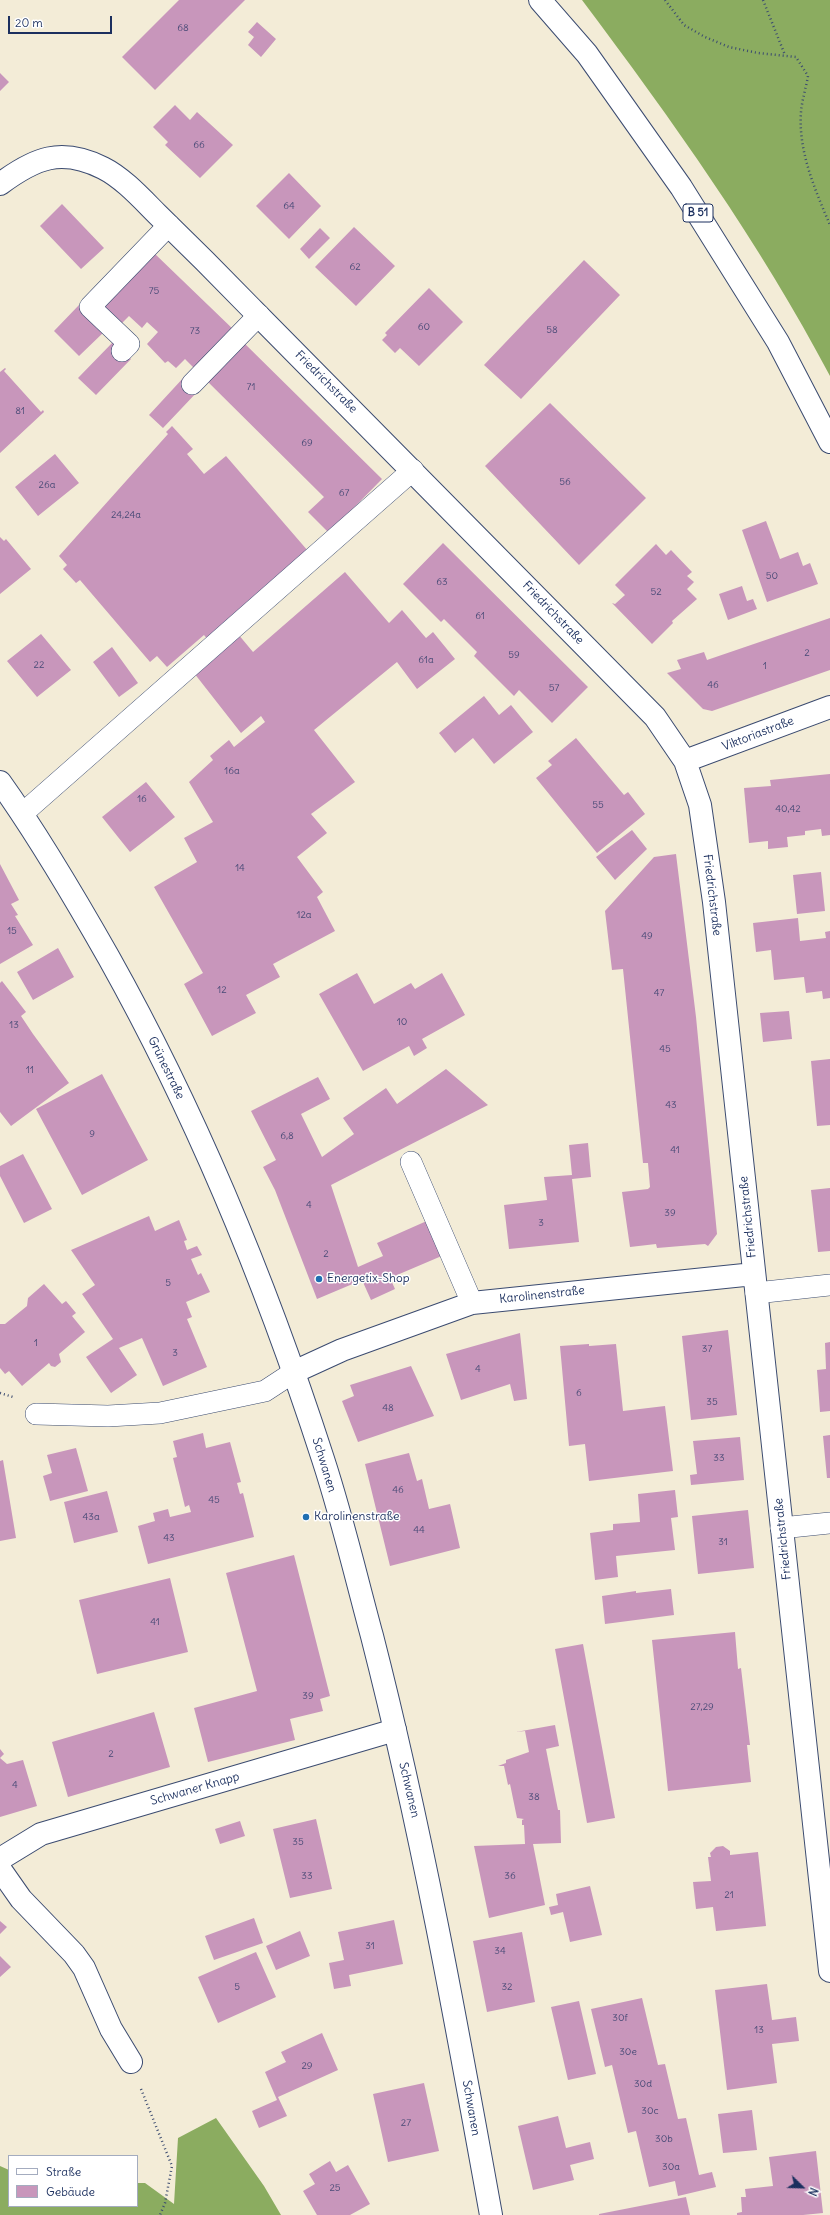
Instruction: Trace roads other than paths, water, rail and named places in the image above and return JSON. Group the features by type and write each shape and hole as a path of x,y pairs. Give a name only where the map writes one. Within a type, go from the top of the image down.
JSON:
{"street":[{"name":"B 51","path":"540,0 587,54 681,186 778,342 830,442"},
{"name":"Friedrichstraße","path":"0,184 20,170 54,156 76,158 103,168 119,179 169,225 259,315 655,717 685,761 700,805 714,902 830,1971"},
{"name":"Viktoriastraße","path":"685,761 830,707"},
{"name":"Grünestraße","path":"0,782 22,814 87,920 166,1065 217,1177 271,1306 294,1372"},
{"name":"Karolinenstraße","path":"294,1372 342,1350 472,1303 755,1283"},
{"name":"Schwanen","path":"294,1372 344,1529 395,1730 451,1993 491,2215"},
{"name":"Schwaner Knapp","path":"0,1859 41,1834 395,1730"},
{"path":"0,1869 20,1899 74,1954 84,1968 111,2029 131,2062"}],"lane":[{"path":"122,351 129,344 93,315 169,225"},
{"path":"192,384 259,315"},
{"path":"22,814 413,470"},
{"path":"411,1162 472,1303"},
{"path":"755,1283 830,1285"},
{"path":"36,1414 108,1416 160,1413 265,1391 294,1372"},
{"path":"781,1528 830,1522"}],"place":[{"name":"Energetix-Shop","path":"319,1279"},
{"name":"Karolinenstraße","path":"306,1517"}]}
